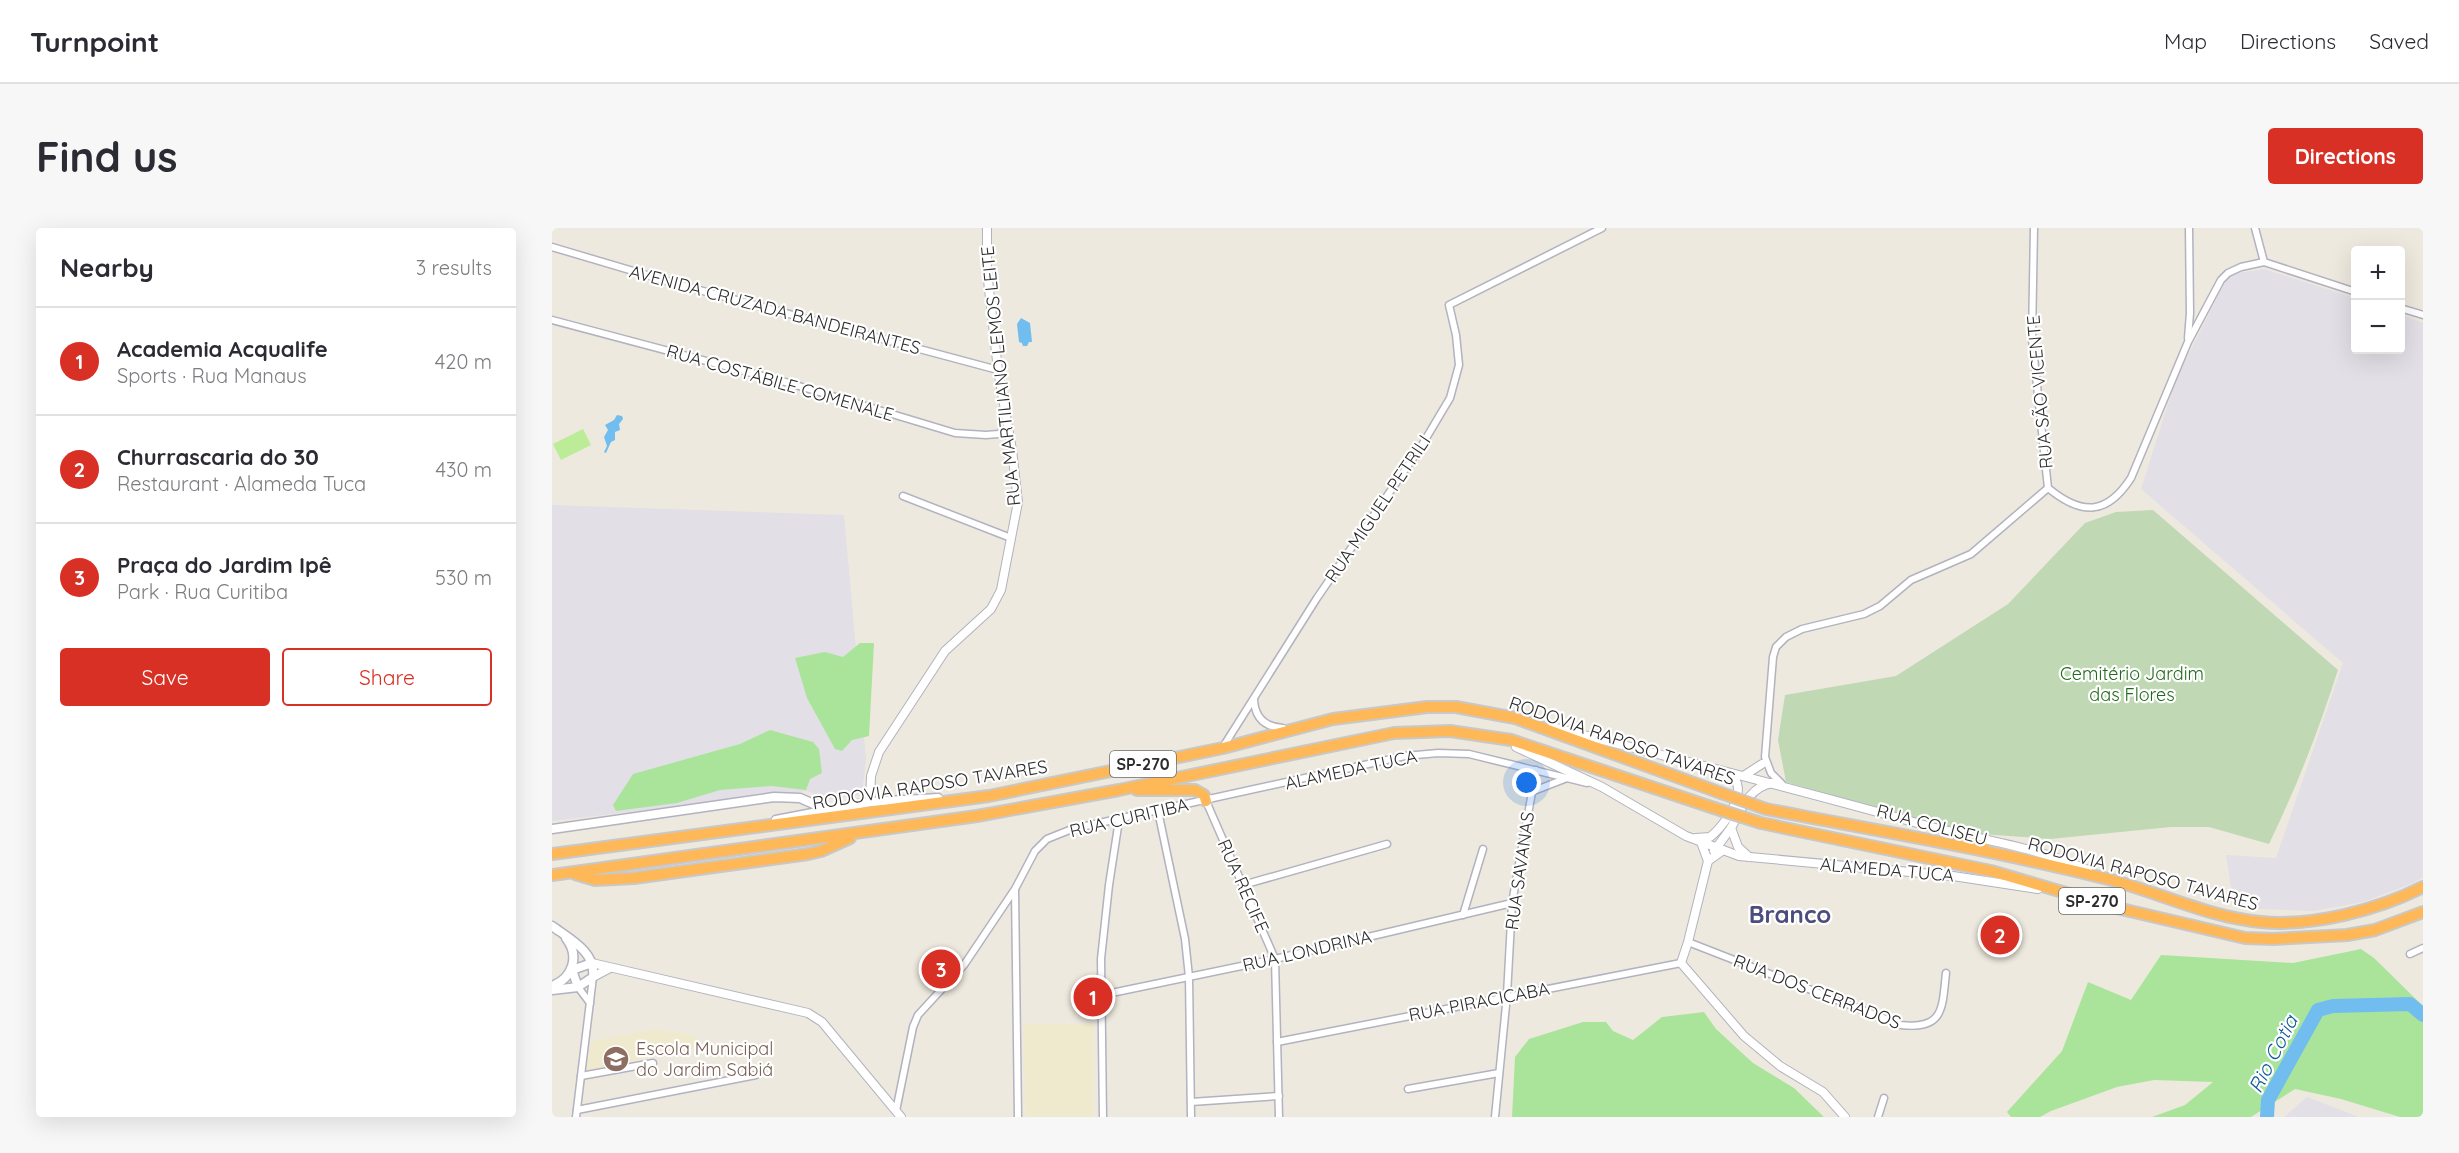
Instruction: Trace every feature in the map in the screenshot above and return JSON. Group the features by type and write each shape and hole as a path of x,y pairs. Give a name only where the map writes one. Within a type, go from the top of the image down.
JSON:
{"highway":[{"name":"RODOVIA RAPOSO TAVARES","path":"552,854 989,796 1223,748 1333,719 1427,707 1456,707 1515,717 1766,809 2106,878 2226,916 2262,922 2294,921 2366,911 2423,887"},
{"name":"RODOVIA RAPOSO TAVARES","path":"552,875 976,816 1119,790 1394,732 1420,730 1481,734 1538,747 1761,823 1946,861 2058,892 2245,938 2309,938 2347,935 2375,930 2423,912"},
{"path":"1119,790 1196,790 1204,795 1206,801"},
{"path":"1957,833 1995,854"},
{"path":"2375,930 2423,919"}],"main road":[{"path":"725,831 825,809 870,802 989,796"},
{"path":"552,829 774,797 800,798 825,809"},
{"path":"552,927 581,946 592,963 593,977 578,987 552,988"},
{"path":"562,934 569,942 575,956 572,970 578,987"},
{"path":"552,988 572,970 592,963"}],"street":[{"name":"RUA MARTILIANO LEMOS LEITE","path":"870,802 871,776 879,752 945,651 991,609 1001,590 1018,502 998,370 987,271 987,228"},
{"name":"RUA MIGUEL PETRILI","path":"1223,748 1317,598 1422,445 1450,398 1459,365 1456,334 1449,305 1602,228"},
{"name":"RUA SÃO VICENTE","path":"2034,228 2032,339 2048,488 2060,498 2084,508 2101,507 2120,496 2131,478 2188,342"},
{"path":"2188,342 2189,228"},
{"path":"2255,228 2264,262"},
{"name":"AVENIDA CRUZADA BANDEIRANTES","path":"552,247 688,288 998,370"},
{"path":"2188,342 2221,280 2228,273 2241,267 2264,262 2351,291"},
{"path":"2405,310 2423,315"},
{"name":"RUA COSTÁBILE COMENALE","path":"552,320 789,383 955,433 986,435 1008,430"},
{"path":"1845,1117 1822,1092 1780,1066 1744,1036 1681,963 1708,861 1719,850 1749,796 1764,760 1773,657 1776,647 1786,637 1802,629 1864,614 1880,606 1911,580 1971,554 2048,488"},
{"path":"903,496 1011,538"},
{"path":"1254,699 1255,713 1266,724 1273,728 1298,729"},
{"name":"RUA COLISEU","path":"1515,717 1745,775 2062,860 2106,878"},
{"name":"ALAMEDA TUCA","path":"1481,734 1523,749 1602,787 1686,836 1719,850 1749,857 1953,876 2058,892"},
{"name":"ALAMEDA TUCA","path":"1206,801 1405,756 1437,753 1469,754 1602,787"},
{"path":"1745,775 1764,760"},
{"path":"1764,760 1778,784"},
{"name":"RUA SAVANAS","path":"1495,1117 1507,995 1512,903 1536,770"},
{"path":"1686,836 1701,839 1710,837 1725,820 1737,797 1738,788 1734,777 1721,770"},
{"path":"1532,792 1568,778"},
{"path":"1749,796 1764,785 1778,784"},
{"name":"RUA CURITIBA","path":"898,1114 914,1022 964,965 1015,889 1035,851 1047,839 1072,830 1206,801"},
{"name":"RUA RECIFE","path":"1206,801 1275,959 1279,1117"},
{"path":"1158,812 1185,939 1189,978 1191,1117"},
{"path":"1103,1117 1101,959 1119,820"},
{"path":"1731,828 1738,847 1749,857"},
{"path":"1701,842 1708,861"},
{"path":"1243,885 1387,844"},
{"path":"1463,915 1483,849"},
{"path":"1015,889 1018,1117"},
{"name":"RUA LONDRINA","path":"1102,995 1275,959 1512,903"},
{"name":"RUA DOS CERRADOS","path":"1688,942 1901,1025 1916,1027 1931,1023 1938,1015 1942,1004 1946,973"},
{"path":"2410,954 2423,948"},
{"path":"592,963 808,1012 822,1022 898,1114"},
{"name":"RUA PIRACICABA","path":"1277,1042 1507,995 1681,963"},
{"path":"610,968 593,977 576,1113 756,1075"},
{"path":"578,987 590,1004"},
{"path":"581,1076 653,1063"},
{"path":"1408,1089 1499,1073"},
{"path":"1191,1102 1279,1096"},
{"path":"1878,1117 1884,1098"}],"shaded area":[{"path":"2264,269 2351,297 2351,354 2405,354 2405,316 2423,323 2423,877 2363,902 2314,911 2234,908 2226,855 2276,858 2343,663 2141,489 2176,379 2224,284 2232,274"},
{"path":"552,505 844,515 866,759 862,795 825,799 808,791 552,821"},
{"path":"1023,1024 1093,1024 1093,1117 1026,1117"},
{"name":"Escola Municipal do Jardim Sabiá","path":"655,1029 693,1035 701,1046 586,1071 592,1041"},
{"path":"2307,1097 2359,1117 2284,1117"}],"green space":[{"path":"583,429 591,445 561,460 553,444"},
{"name":"Cemitério Jardim das Flores","path":"2153,510 2338,670 2289,801 2269,844 2209,827 2171,827 2050,839 1967,833 1786,782 1778,740 1785,695 1896,676 2008,604 2085,523 2116,512"},
{"path":"860,643 874,643 869,736 852,740 842,751 835,749 807,698 795,658 825,652 843,657"},
{"path":"770,730 813,742 819,749 822,773 810,779 806,790 772,786 720,790 677,803 616,811 613,805 633,774 740,744"},
{"path":"948,948 962,964 937,992 919,974"},
{"path":"2361,949 2374,958 2423,1006 2423,1117 2400,1117 2341,1099 2295,1089 2251,1117 2152,1117 2185,1105 2213,1082 2154,1080 2117,1087 2040,1117 2011,1117 2007,1112 2062,1051 2088,982 2131,1000 2161,955 2293,963"},
{"path":"1704,1012 1716,1029 1753,1063 1794,1088 1824,1117 1512,1117 1515,1057 1529,1039 1583,1022 1606,1022 1613,1031 1633,1040 1662,1017"}],"water":[{"path":"1021,318 1030,323 1032,342 1029,342 1027,346 1019,342 1017,324"},
{"path":"617,415 622,416 623,419 619,424 620,430 615,432 615,440 611,442 606,453 604,452 607,446 604,437 608,430 605,425 614,420"}],"waterway":[{"name":"Rio Cotia","path":"2267,1117 2268,1100 2318,1010 2333,1006 2410,1004 2423,1015"}],"place":[{"name":"Churrascaria do 30","path":"2000,935"},
{"name":"Praça do Jardim Ipê","path":"941,969"},
{"name":"Academia Acqualife","path":"1093,997"},
{"name":"Escola Municipal do Jardim Sabiá","path":"616,1059"}],"district":[{"name":"Branco","path":"1790,915"}]}
